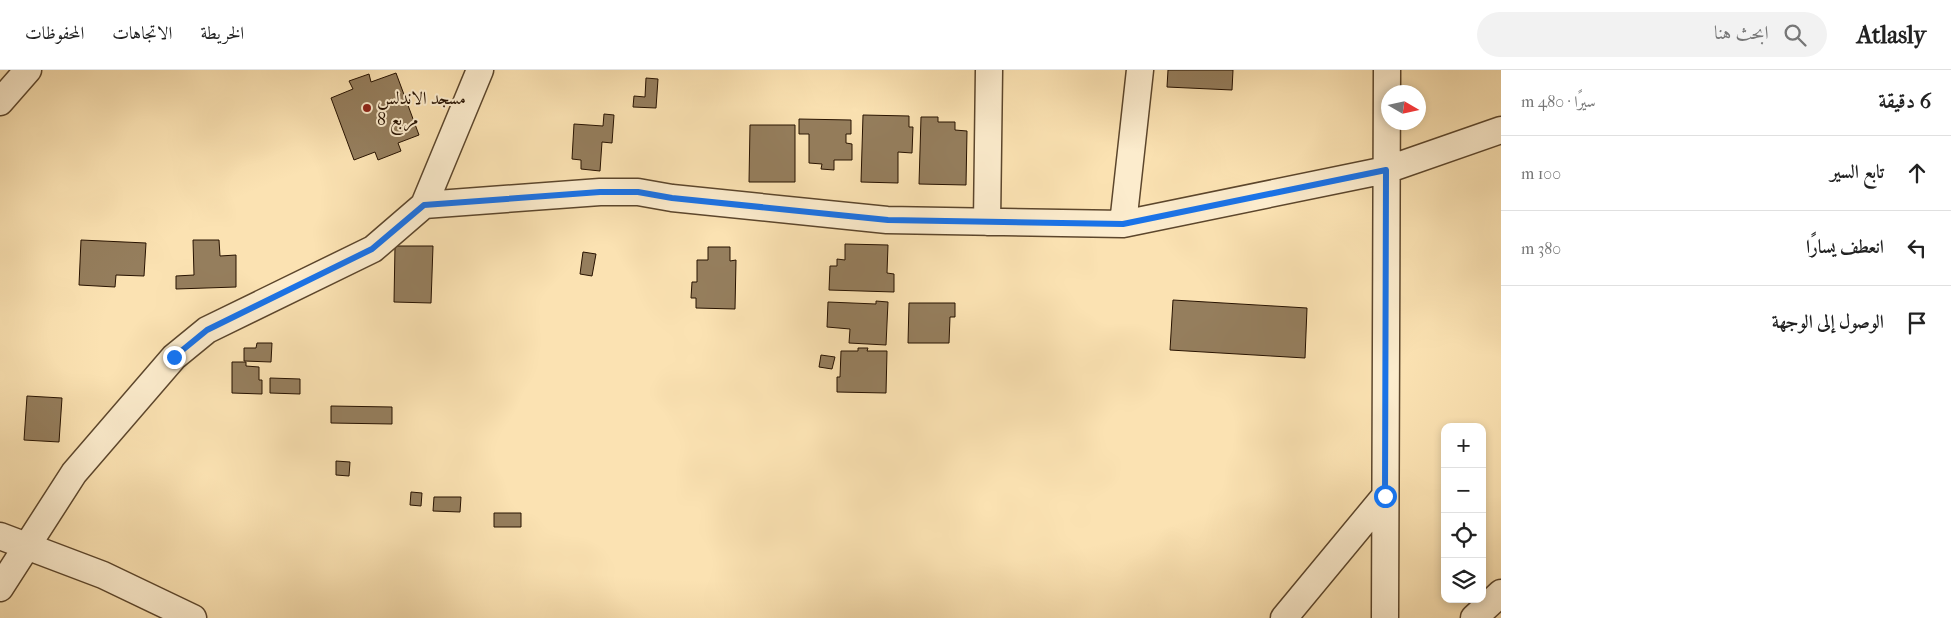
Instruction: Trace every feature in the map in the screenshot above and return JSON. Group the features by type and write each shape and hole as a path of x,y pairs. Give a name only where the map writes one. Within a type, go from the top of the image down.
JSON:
{"street":[{"path":"0,102 28,70"},
{"path":"0,588 74,473 174,357 207,330 372,249 424,205 480,70"},
{"path":"987,222 989,70"},
{"path":"1123,224 1140,70"},
{"path":"1384,618 1387,70"},
{"path":"424,205 600,192 638,192 672,198 888,220 1123,224 1386,170 1501,130"},
{"path":"1284,618 1385,496"},
{"path":"0,536 103,575 193,618"},
{"path":"1474,618 1501,593"}],"building":[{"path":"1168,70 1233,70 1232,90 1167,87"},
{"path":"396,73 419,135 398,143 401,151 378,160 375,152 354,160 331,98 353,89 349,81 369,74 371,82"},
{"path":"646,78 658,79 656,108 633,107 634,96 645,97"},
{"path":"604,114 614,115 612,143 602,142 600,171 581,169 581,160 572,159 574,124 603,126"},
{"path":"863,115 909,116 909,127 913,127 912,153 898,152 898,183 861,182"},
{"path":"921,117 938,117 938,122 955,122 955,130 967,131 966,185 919,184"},
{"path":"799,119 851,120 851,134 846,134 846,143 852,144 852,160 834,160 834,170 821,169 822,164 809,163 809,134 799,134"},
{"path":"750,125 795,125 795,182 749,182"},
{"path":"81,240 146,243 144,276 116,275 115,287 79,285"},
{"path":"193,240 219,240 220,256 236,255 236,287 176,289 176,276 194,275"},
{"path":"845,244 888,245 887,273 894,274 894,292 829,290 830,266 837,266 837,259 845,260"},
{"path":"395,246 433,246 431,303 394,302"},
{"path":"708,247 730,247 730,261 736,260 735,309 696,308 696,298 691,298 692,282 697,282 697,260 708,260"},
{"path":"583,252 596,254 592,276 580,274"},
{"path":"1173,300 1307,308 1305,358 1170,350"},
{"path":"876,301 888,302 886,345 849,343 850,329 827,327 828,302 876,304"},
{"path":"909,303 955,303 955,317 950,317 949,343 908,343"},
{"path":"257,343 272,343 271,362 244,361 244,348 256,348"},
{"path":"858,348 868,348 867,351 887,351 886,393 837,392 837,377 840,377 841,351 858,351"},
{"path":"821,355 835,357 832,369 819,367"},
{"path":"232,362 246,362 246,366 259,367 259,380 262,380 262,394 232,393"},
{"path":"270,378 300,379 300,394 270,393"},
{"path":"27,396 62,398 59,442 24,440"},
{"path":"331,406 392,407 392,424 331,423"},
{"path":"336,461 350,462 349,476 336,475"},
{"path":"411,492 422,493 421,506 410,505"},
{"path":"434,497 461,497 460,512 433,511"},
{"path":"494,513 521,513 521,527 494,527"}],"place":[{"name":"مسجد الاندلس مربع 8","path":"367,108"}],"route":[{"path":"174,357 207,330 372,249 424,205 600,192 638,192 672,198 888,220 1123,224 1386,170 1385,496"}]}
